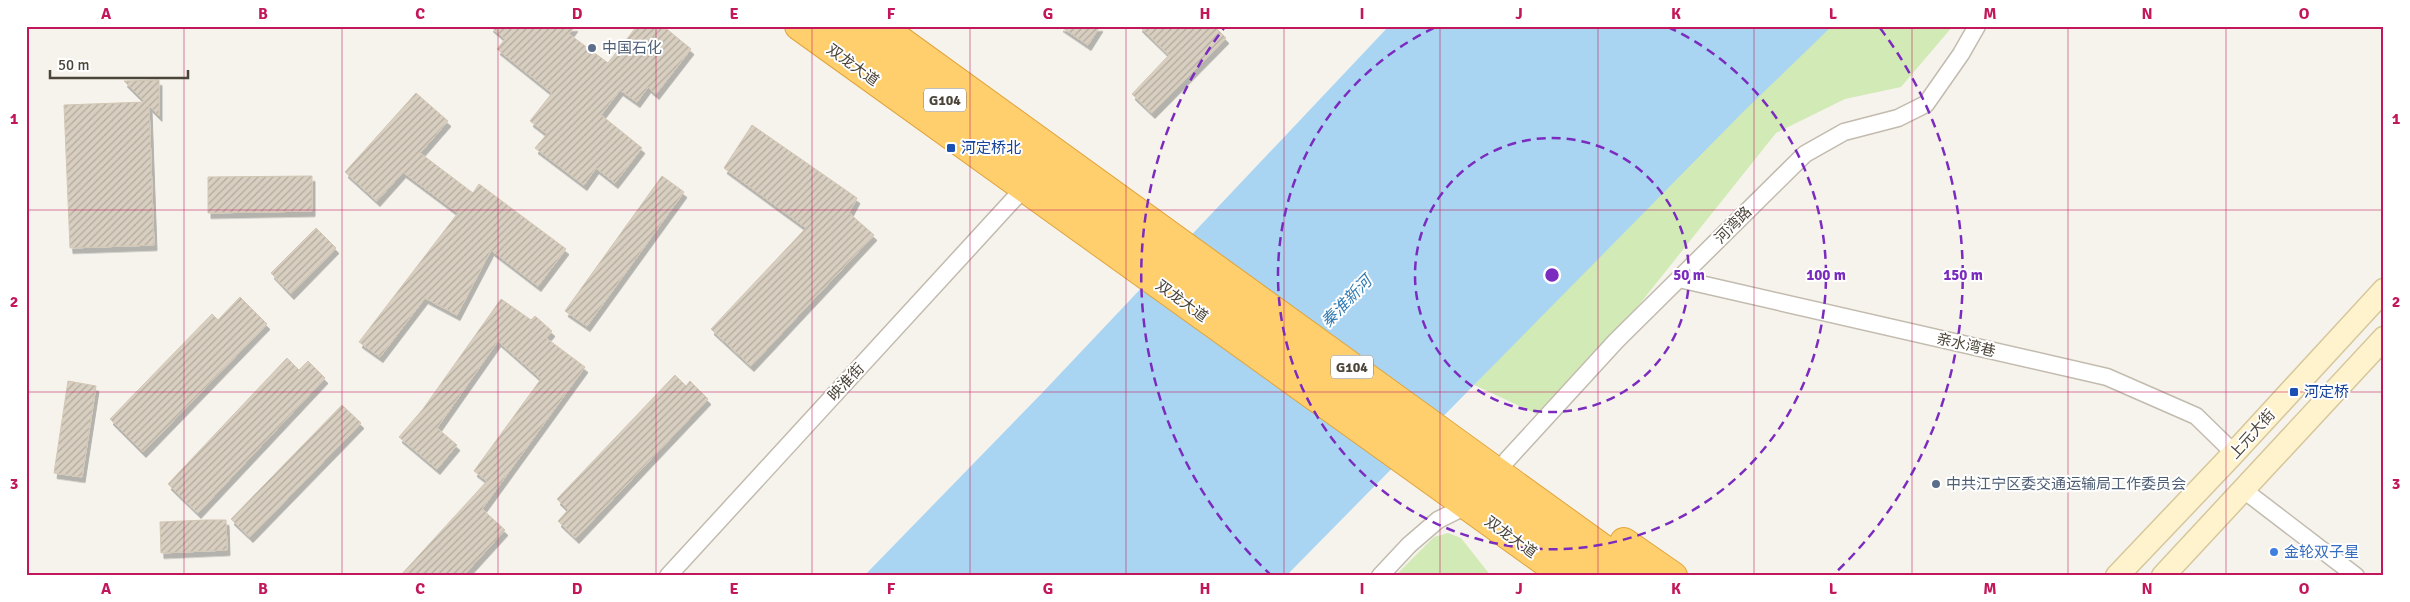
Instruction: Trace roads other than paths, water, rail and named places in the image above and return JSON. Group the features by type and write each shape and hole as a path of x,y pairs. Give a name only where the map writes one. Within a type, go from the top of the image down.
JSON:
{"highway":[{"name":"双龙大道","path":"799,26 1565,576"},
{"name":"G104","path":"840,26 1057,166 1641,576"},
{"name":"G104","path":"880,26 1057,166 1599,576"},
{"name":"G104","path":"913,26 1175,221 1499,455 1673,576"}],"main road":[{"name":"上元大街","path":"2117,576 2234,453 2384,290"},
{"path":"2163,576 2244,491 2384,338"}],"street":[{"name":"河湾路","path":"1499,455 1805,154 1844,132 1898,118 1926,104 1961,54 1977,26"},
{"name":"映淮街","path":"668,576 1024,188"},
{"name":"亲水湾巷","path":"1678,279 2107,377 2196,416 2234,453"},
{"path":"2244,491 2356,576"},
{"path":"1380,576 1409,545 1460,499"}],"water":[{"name":"秦淮新河","path":"1389,26 1832,26 1743,112 1286,576 864,576 1044,391"}],"place":[{"name":"中国石化","path":"592,48"},
{"name":"河定桥北","path":"951,148"},
{"name":"河定桥","path":"2294,392"},
{"name":"中共江宁区委交通运输局工作委员会","path":"1936,484"},
{"name":"金轮双子星","path":"2274,552"}]}
